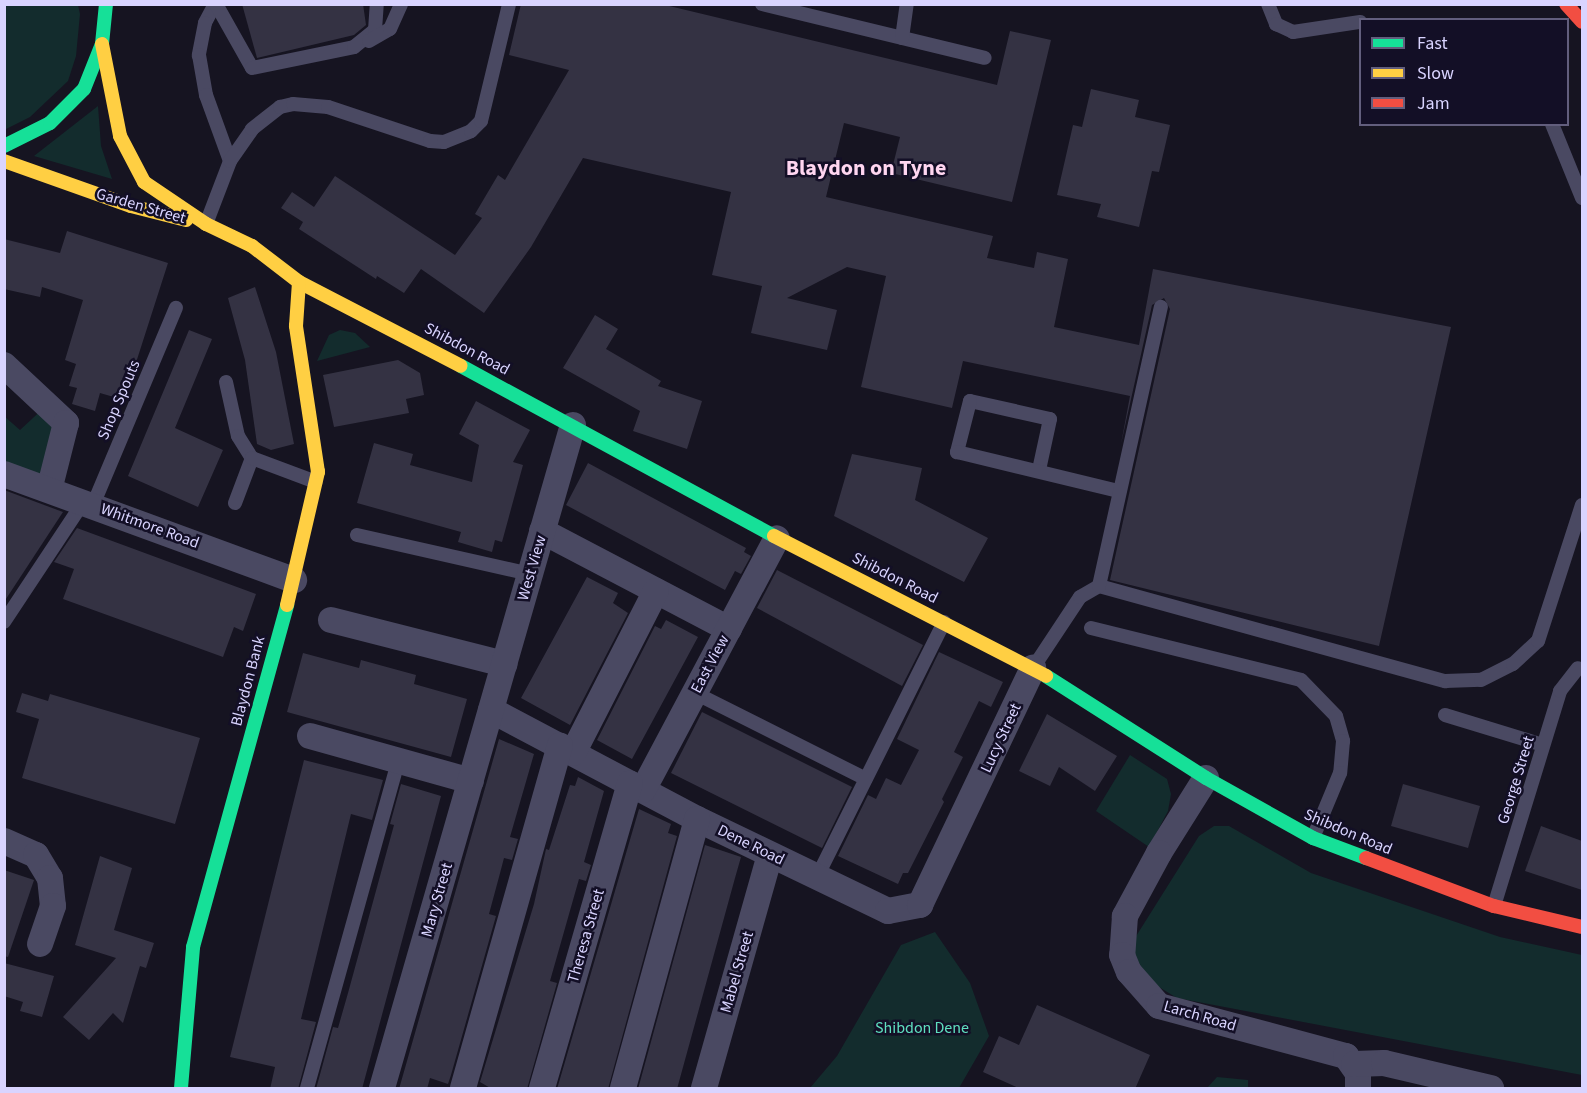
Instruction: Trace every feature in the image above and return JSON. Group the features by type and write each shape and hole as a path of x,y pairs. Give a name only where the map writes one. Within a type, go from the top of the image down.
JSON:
{"street":[{"path":"4,146 35,133 84,89 102,44 106,4"},
{"path":"1566,4 1582,22"},
{"name":"Garden Street","path":"102,44 120,136 132,165 144,182 206,224"},
{"name":"Garden Street","path":"4,161 131,206 206,224"},
{"name":"Shibdon Road","path":"206,224 252,246 299,282 573,425 777,538 1034,668 1206,778 1313,838 1494,906 1582,927"},
{"name":"Blaydon Bank","path":"181,1089 193,947 294,580 318,472 296,326 299,282"},
{"path":"4,365 66,423 49,490"},
{"name":"West View","path":"491,711 573,425"},
{"name":"Whitmore Road","path":"4,474 294,580"},
{"path":"542,531 729,629"},
{"name":"East View","path":"636,787 695,693 777,538"},
{"path":"463,1089 567,749 656,591"},
{"path":"331,620 504,664"},
{"name":"Lucy Street","path":"968,809 1034,668"},
{"name":"Dene Road","path":"491,711 697,819 888,911 920,905 968,809"},
{"name":"Mary Street","path":"382,1089 491,711"},
{"path":"310,736 471,782"},
{"name":"Larch Road","path":"1206,778 1158,853 1125,916 1122,955 1129,972 1159,1006 1331,1050 1356,1076 1384,1063 1491,1089"},
{"name":"Theresa Street","path":"542,1089 636,787"},
{"path":"623,1089 697,819"},
{"path":"4,841 36,855 50,878 53,906 40,944"},
{"name":"Mabel Street","path":"704,1089 770,855"}],"lane":[{"path":"215,4 252,68 354,47 390,29 401,4"},
{"path":"215,4 205,23 199,55 206,95 230,160"},
{"path":"354,47 375,30 377,4"},
{"path":"206,224 230,160 266,115 294,104 328,107 430,141 459,138 481,121 509,4"},
{"path":"762,4 985,58"},
{"path":"902,38 908,4"},
{"path":"1268,4 1276,24 1293,32 1359,22"},
{"path":"1553,126 1582,198"},
{"path":"1099,586 1118,491 1161,307"},
{"name":"Shop Spouts","path":"4,622 88,503 176,308"},
{"path":"226,382 238,436 252,458 316,483"},
{"path":"1039,470 1050,419 970,401 957,452 1039,470 1118,491"},
{"path":"235,503 252,458"},
{"path":"1034,668 1052,636 1080,597 1099,586 1445,681 1481,680 1513,664 1538,641 1582,505"},
{"path":"357,535 530,574"},
{"path":"817,878 944,622"},
{"path":"1091,628 1302,680 1336,716 1343,741 1340,773 1313,838"},
{"name":"George Street","path":"1494,906 1560,691 1578,668"},
{"path":"695,693 866,779"},
{"path":"1445,715 1544,745"},
{"path":"307,1089 398,761"}],"green space":[{"path":"4,5 78,5 80,14 76,56 68,81 30,117 4,130"},
{"path":"98,106 101,146 112,179 34,156"},
{"path":"340,330 355,333 370,347 317,361 329,335"},
{"path":"47,405 66,423 49,490 5,474 4,416 20,430"},
{"path":"1130,755 1167,779 1171,794 1168,811 1149,847 1096,811"},
{"path":"1214,826 1229,826 1311,873 1500,937 1582,955 1582,1075 1177,998 1141,976 1128,949 1199,836"},
{"name":"Shibdon Dene","path":"935,932 970,983 989,1036 959,1088 810,1088 837,1056 901,945"},
{"path":"1217,1077 1248,1080 1248,1088 1207,1088"}],"building":[{"path":"242,4 363,4 366,25 354,35 257,58"},
{"path":"521,4 661,4 997,85 1010,31 1051,40 1012,202 891,173 900,137 844,123 826,197 993,236 987,258 1034,268 1037,252 1068,259 1054,327 1139,345 1153,269 1451,327 1379,646 1110,580 1170,309 1164,298 1152,305 1121,444 1130,396 963,361 952,408 861,387 886,276 847,267 787,298 837,310 827,350 751,333 762,286 712,275 731,192 583,158 531,247 484,313 421,269 404,293 377,276 376,279 299,229 303,222 281,208 292,192 314,207 335,176 455,255 482,218 475,214 498,175 505,180 569,70 509,55"},
{"path":"1091,89 1139,100 1135,117 1170,125 1159,172 1152,171 1139,227 1097,217 1101,204 1057,195 1073,125 1082,127"},
{"path":"67,231 168,263 124,400 100,393 95,411 72,404 77,388 69,386 76,364 65,360 83,300 42,287 40,297 4,289 4,239 60,253"},
{"path":"255,287 276,352 294,444 271,450 257,444 245,360 228,298"},
{"path":"595,315 618,329 606,349 661,381 658,386 702,401 687,449 633,431 640,411 563,368"},
{"path":"189,330 212,339 175,428 223,450 198,507 128,476"},
{"path":"398,360 420,373 424,395 406,399 409,413 334,427 323,375"},
{"path":"476,401 530,430 513,462 523,465 502,542 495,540 492,552 458,542 461,532 357,503 374,443 413,454 410,465 472,482 479,445 459,434"},
{"path":"852,454 922,468 915,500 988,538 964,582 834,516"},
{"path":"588,463 746,548 744,552 751,556 741,574 735,571 725,590 566,505"},
{"path":"4,490 63,512 4,602"},
{"path":"77,528 256,594 243,631 234,627 223,657 63,599 74,569 54,562"},
{"path":"777,570 923,645 902,686 757,608"},
{"path":"587,577 618,593 613,603 628,613 570,725 521,698"},
{"path":"666,620 698,637 632,759 597,740 655,626 661,629"},
{"path":"939,652 1003,682 991,707 979,701 954,752 963,757 942,799 944,802 908,873 903,873 898,884 838,856 868,795 876,799 886,778 901,785 919,750 897,739"},
{"path":"303,653 359,668 361,660 416,675 414,684 467,699 451,757 287,712"},
{"path":"22,693 48,701 50,694 200,738 175,824 22,778 39,719 16,712"},
{"path":"702,712 852,787 822,848 671,773"},
{"path":"1047,714 1117,756 1095,791 1059,767 1050,786 1019,771"},
{"path":"499,739 534,754 510,837 518,839 512,860 504,858 489,914 496,916 451,1075 448,1084 430,1078 427,1089 399,1089"},
{"path":"304,760 383,780 372,820 351,814 301,1019 316,1022 298,1089 270,1089 275,1067 230,1057"},
{"path":"578,777 604,791 584,862 591,865 586,881 579,879 550,981 557,983 527,1089 492,1089 480,1082 534,904 546,849 549,850 570,785 575,786"},
{"path":"401,784 441,796 362,1089 316,1089 333,1027 338,1028 348,993 394,825 390,824"},
{"path":"1403,784 1480,806 1468,848 1391,826"},
{"path":"639,809 671,824 668,833 677,836 608,1089 557,1089"},
{"path":"1541,826 1582,841 1582,890 1525,871"},
{"path":"705,845 741,857 677,1089 638,1089"},
{"path":"100,856 132,868 114,930 154,943 146,968 140,966 123,1023 113,1013 89,1040 63,1017 116,958 75,945"},
{"path":"4,870 34,880 8,957 4,956"},
{"path":"4,963 54,976 42,1017 20,1011 23,1002 4,996"},
{"path":"1037,1005 1150,1055 1135,1089 1021,1089 983,1072 999,1036 1019,1045"}],"traffic: fast":[{"path":"4,146 50,123 84,89 102,44 106,4"},
{"path":"461,366 774,536"},
{"path":"181,1088 193,947 287,605"},
{"path":"1046,676 1206,778 1313,838 1366,858"}],"traffic: slow":[{"path":"102,44 120,136 144,182 206,224 252,246 299,282 461,366"},
{"path":"4,161 131,206 186,220"},
{"path":"287,605 318,472 296,326 299,282"},
{"path":"774,536 1046,676"}],"traffic: jam":[{"path":"1566,4 1582,22"},
{"path":"1366,858 1494,906 1582,927"}],"district":[{"name":"Blaydon on Tyne","path":"866,169"}]}
